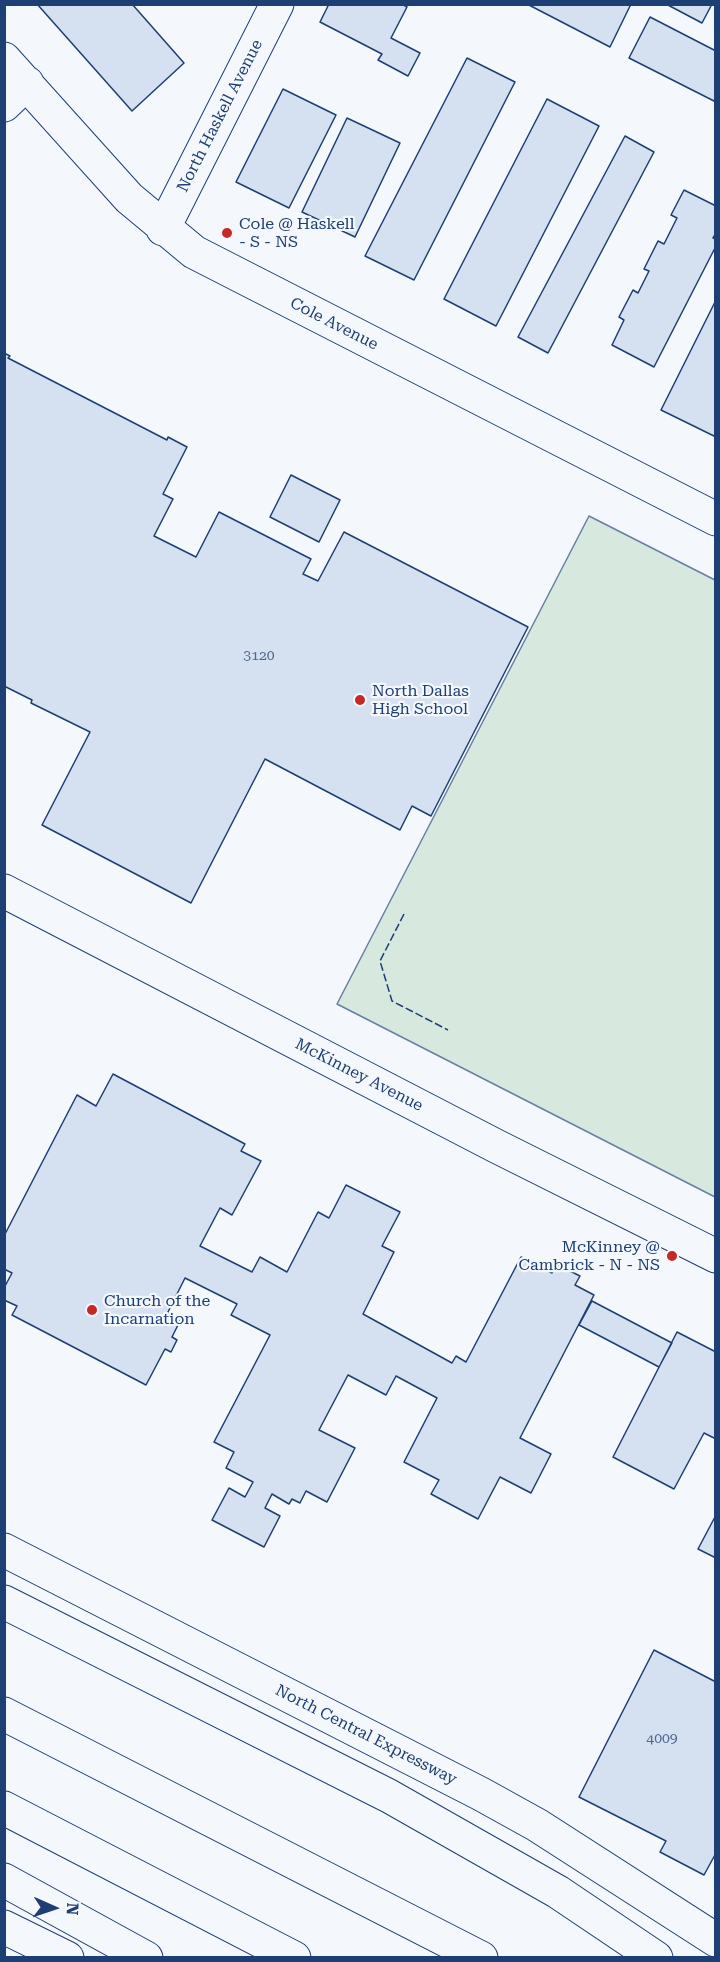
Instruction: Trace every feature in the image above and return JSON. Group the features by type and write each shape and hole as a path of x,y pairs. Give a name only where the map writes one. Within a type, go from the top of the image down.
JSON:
{"main road":[{"name":"North Haskell Avenue","path":"163,229 277,4"},
{"name":"Cole Avenue","path":"4,59 16,94 163,229 194,252 716,519"},
{"name":"McKinney Avenue","path":"4,891 485,1140 716,1256"},
{"name":"North Central Expressway","path":"4,1550 481,1794 537,1825 716,1940"},
{"path":"4,1602 389,1796 558,1892 656,1958"},
{"path":"4,1714 481,1958"},
{"path":"4,1808 294,1958"},
{"path":"4,1880 146,1958"},
{"path":"4,1927 67,1958"}],"shaded area":[{"path":"589,516 715,580 715,1197 337,1004"}],"building":[{"path":"37,4 132,4 184,63 132,111"},
{"path":"329,4 402,4 407,7 391,38 420,53 408,76 378,60 382,54 320,22"},
{"path":"527,4 631,4 610,47"},
{"path":"666,4 712,4 702,23"},
{"path":"650,17 716,51 716,102 629,58"},
{"path":"467,58 515,82 414,280 365,256"},
{"path":"283,89 336,115 289,208 236,182"},
{"path":"547,99 599,126 496,326 444,299"},
{"path":"347,118 400,143 355,237 302,212"},
{"path":"625,136 654,152 548,353 518,337"},
{"path":"684,190 716,206 716,233 713,238 716,239 716,246 654,367 612,345 624,320 619,317 633,290 638,293 649,271 644,269 658,241 664,244 677,218 671,215"},
{"path":"716,300 716,437 661,410"},
{"path":"4,353 10,356 8,358 167,440 168,437 187,447 163,494 173,499 154,536 196,557 219,512 311,559 303,574 318,581 344,532 528,627 431,816 412,806 400,830 265,759 191,903 42,825 90,732 31,703 32,700 4,686"},
{"path":"291,475 340,500 319,542 270,517"},
{"name":"Church of the Incarnation","path":"113,1074 245,1144 241,1151 261,1161 232,1215 220,1208 200,1246 252,1272 260,1257 287,1272 318,1212 329,1218 346,1185 400,1212 382,1246 394,1252 363,1314 452,1363 456,1356 466,1362 521,1257 552,1273 556,1264 580,1276 575,1285 594,1295 520,1438 551,1454 531,1493 500,1477 478,1519 431,1494 439,1480 404,1462 437,1398 396,1376 386,1395 348,1375 319,1430 355,1448 327,1502 306,1491 300,1503 292,1499 289,1504 272,1494 265,1508 280,1516 264,1547 212,1520 229,1488 245,1497 253,1482 226,1468 234,1452 214,1442 270,1335 231,1315 237,1304 185,1278 167,1314 180,1321 172,1337 177,1340 171,1352 165,1349 146,1385 12,1315 17,1306 4,1300 4,1288 12,1273 4,1269 4,1236 77,1095 96,1106"},
{"path":"592,1301 672,1343 659,1367 579,1325"},
{"path":"677,1332 716,1352 716,1439 704,1433 674,1489 613,1457"},
{"path":"716,1515 716,1558 698,1549"},
{"path":"654,1650 716,1682 716,1853 704,1875 660,1852 666,1841 579,1797"}],"fence":[{"path":"404,914 380,961 392,1001 448,1030"}],"place":[{"name":"Cole @ Haskell - S - NS","path":"227,233"},
{"name":"North Dallas High School","path":"360,700"},
{"name":"McKinney @ Cambrick - N - NS","path":"672,1256"},
{"name":"Church of the Incarnation","path":"92,1310"}]}
